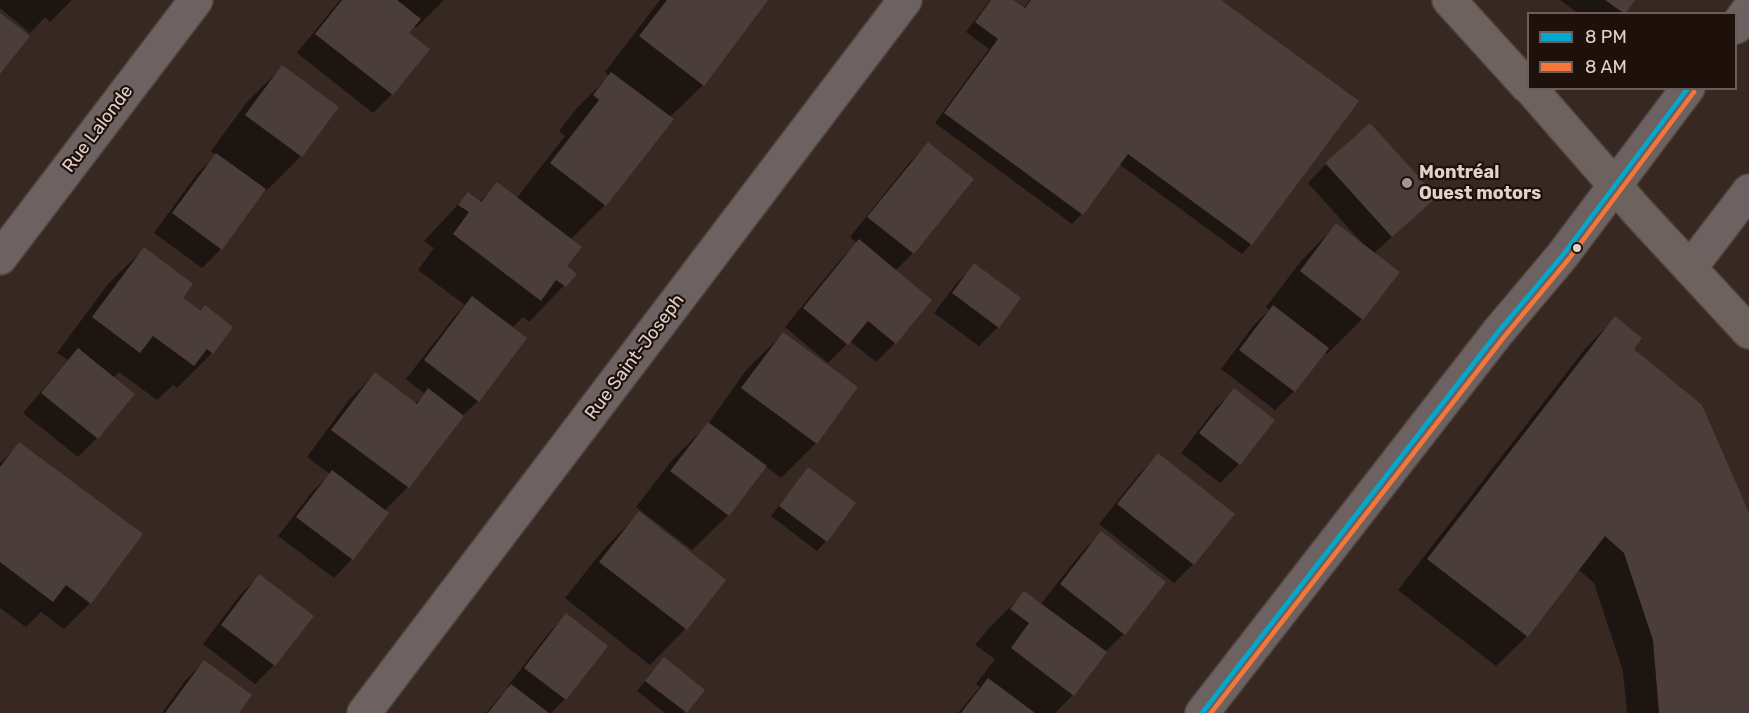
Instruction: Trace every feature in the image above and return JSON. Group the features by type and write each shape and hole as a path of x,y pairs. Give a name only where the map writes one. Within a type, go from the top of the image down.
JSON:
{"main road":[{"path":"1449,0 1527,86"},
{"path":"1531,90 1749,332"}],"street":[{"name":"Rue Lalonde","path":"0,258 196,0"},
{"name":"Rue Saint-Joseph","path":"364,713 905,0"},
{"path":"1737,26 1749,9"},
{"path":"1202,713 1498,332 1562,256 1686,90"},
{"path":"1690,268 1748,193"}],"building":[{"path":"342,0 397,0 421,19 409,33 430,49 393,95 315,34"},
{"path":"667,0 768,0 704,86 639,36"},
{"path":"991,0 1013,0 1025,8 1031,0 1221,0 1359,101 1252,245 1128,154 1083,215 944,113 998,39 975,22"},
{"path":"1605,0 1635,0 1626,12 1622,12"},
{"path":"0,13 30,36 0,74"},
{"path":"282,65 339,107 302,157 245,115"},
{"path":"611,72 674,119 606,206 550,163 599,100 593,95"},
{"path":"1370,123 1437,197 1392,237 1325,163"},
{"path":"928,142 974,179 914,254 867,217"},
{"path":"216,153 266,189 222,250 172,213"},
{"path":"497,182 582,247 567,266 577,274 566,287 556,280 541,301 453,234 469,212 458,205 468,192 481,202"},
{"path":"1336,223 1400,272 1363,320 1300,271"},
{"path":"859,239 932,300 896,344 868,321 848,345 803,308"},
{"path":"144,247 193,284 183,298 201,311 205,305 233,327 213,354 207,349 194,366 153,336 140,353 92,317"},
{"path":"974,263 1021,298 999,328 952,293"},
{"path":"472,296 527,338 479,402 424,360"},
{"path":"1273,305 1329,348 1295,392 1239,350"},
{"path":"1615,316 1642,338 1634,349 1702,405 1749,513 1749,713 1659,713 1653,640 1624,553 1605,536 1528,637 1427,559"},
{"path":"783,332 858,387 817,444 741,388"},
{"path":"78,348 135,394 98,439 41,393"},
{"path":"375,372 417,404 428,388 464,416 409,488 331,430"},
{"path":"1234,388 1275,420 1240,465 1199,433"},
{"path":"708,422 767,466 729,516 670,471"},
{"path":"19,442 143,534 91,604 66,585 53,602 0,562 0,467"},
{"path":"1158,453 1235,514 1194,565 1117,504"},
{"path":"808,467 856,503 827,542 779,506"},
{"path":"332,470 389,513 353,560 296,517"},
{"path":"639,511 726,580 687,630 599,562"},
{"path":"1101,531 1166,582 1125,635 1060,584"},
{"path":"259,574 314,616 275,666 221,625"},
{"path":"1024,591 1107,652 1074,696 1011,648 1029,623 1010,609"},
{"path":"566,613 608,646 566,700 524,668"},
{"path":"664,657 705,690 687,713 645,681"},
{"path":"204,660 252,695 239,713 165,713"},
{"path":"988,678 1035,713 961,713"},
{"path":"511,684 549,713 488,713"}],"transit line":[{"path":"1202,713 1498,332 1562,256 1686,90"},
{"path":"1211,713 1504,337 1568,260 1694,92"}],"place":[{"name":"Montréal Ouest motors","path":"1407,183"}]}
